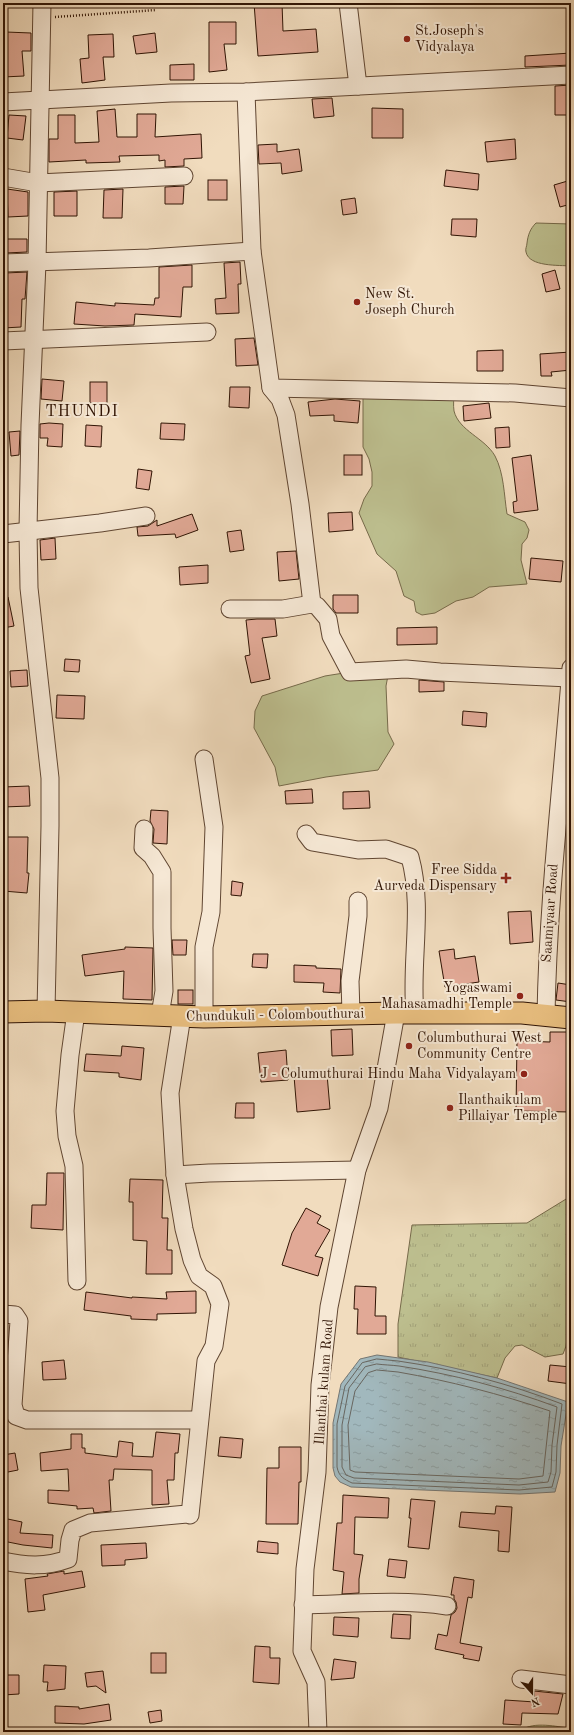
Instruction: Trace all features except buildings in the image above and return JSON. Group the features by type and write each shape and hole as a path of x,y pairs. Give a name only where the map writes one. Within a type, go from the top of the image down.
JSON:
{"main road":[{"name":"Chundukuli - Colombouthurai","path":"3,1012 46,1011 204,1017 405,1013 522,1014 571,1018"}],"street":[{"path":"348,3 358,86"},
{"path":"42,10 37,263 33,340 28,531 30,588 50,778 46,1011"},
{"path":"3,102 171,93 246,92 571,74"},
{"path":"246,92 252,251 271,388 280,399 286,415 300,504 312,604"},
{"path":"3,177 38,183 184,176"},
{"path":"3,263 149,258 252,251"},
{"path":"3,342 207,332"},
{"path":"271,388 515,392 571,398"},
{"path":"3,534 146,516"},
{"path":"230,609 283,609 312,604 318,606 328,619 331,636 350,672 406,669 440,672 571,673"},
{"name":"Saamiyaar Road","path":"546,1015 548,924 571,673"},
{"path":"204,759 214,828 211,912 204,947 204,1017"},
{"path":"144,829 143,848 152,856 162,872 164,991 160,1015"},
{"name":"Illanthai kulam Road","path":"306,834 312,842 358,850 386,850 410,858 415,875 416,892 405,1013 379,1108 357,1170 329,1307 320,1385 317,1472 305,1569 303,1605 302,1651 316,1682 318,1732"},
{"path":"351,1014 350,981 358,916 358,901"},
{"path":"76,1012 70,1055 66,1111 67,1136 74,1166 77,1281"},
{"path":"3,1561 37,1566 54,1564 68,1559 70,1540 73,1530 90,1523 187,1514 190,1516 206,1361 214,1346 220,1304 214,1286 199,1276 192,1260 184,1229 175,1175 170,1093 182,1016"},
{"path":"175,1175 357,1170"},
{"path":"3,1314 15,1315 19,1321 13,1405 16,1416 27,1420 199,1420"},
{"path":"303,1605 399,1602 427,1603 447,1606"},
{"path":"521,1679 571,1685"}],"path":[{"path":"42,10 156,10"}],"green space":[{"path":"536,223 571,224 571,266 538,263 528,257 526,250 528,237"},
{"path":"363,390 454,392 454,411 457,418 461,424 491,450 495,456 502,477 507,514 525,522 529,530 527,538 522,544 521,560 527,584 489,587 473,597 456,601 435,613 422,615 416,612 414,601 404,596 396,571 377,554 359,513 364,499 372,486 372,472 369,459 363,447"},
{"path":"389,670 386,686 388,732 394,744 378,770 326,777 279,786 275,767 254,728 255,711 262,696 325,676 350,672"},
{"path":"571,1196 571,1309 566,1346 563,1354 545,1357 522,1345 515,1346 505,1358 497,1378 398,1357 398,1324 412,1225 527,1223"},
{"path":"571,1716 571,1732 519,1732 530,1726 536,1725 549,1725 568,1728"}],"water":[{"path":"377,1355 428,1362 497,1378 568,1402 561,1446 560,1473 555,1492 520,1494 351,1487 340,1482 335,1476 333,1468 333,1423 341,1384 360,1359"}],"place":[{"name":"St.Joseph's Vidyalaya","path":"407,39"},
{"name":"New St. Joseph Church","path":"357,302"},
{"name":"Free Sidda Aurveda Dispensary","path":"506,878"},
{"name":"Yogaswami Mahasamadhi Temple","path":"520,996"},
{"name":"Columbuthurai West Community Centre","path":"409,1046"},
{"name":"J - Columuthurai Hindu Maha Vidyalayam","path":"524,1074"},
{"name":"Ilanthaikulam Pillaiyar Temple","path":"450,1108"}],"district":[{"name":"THUNDI","path":"82,412"}]}
